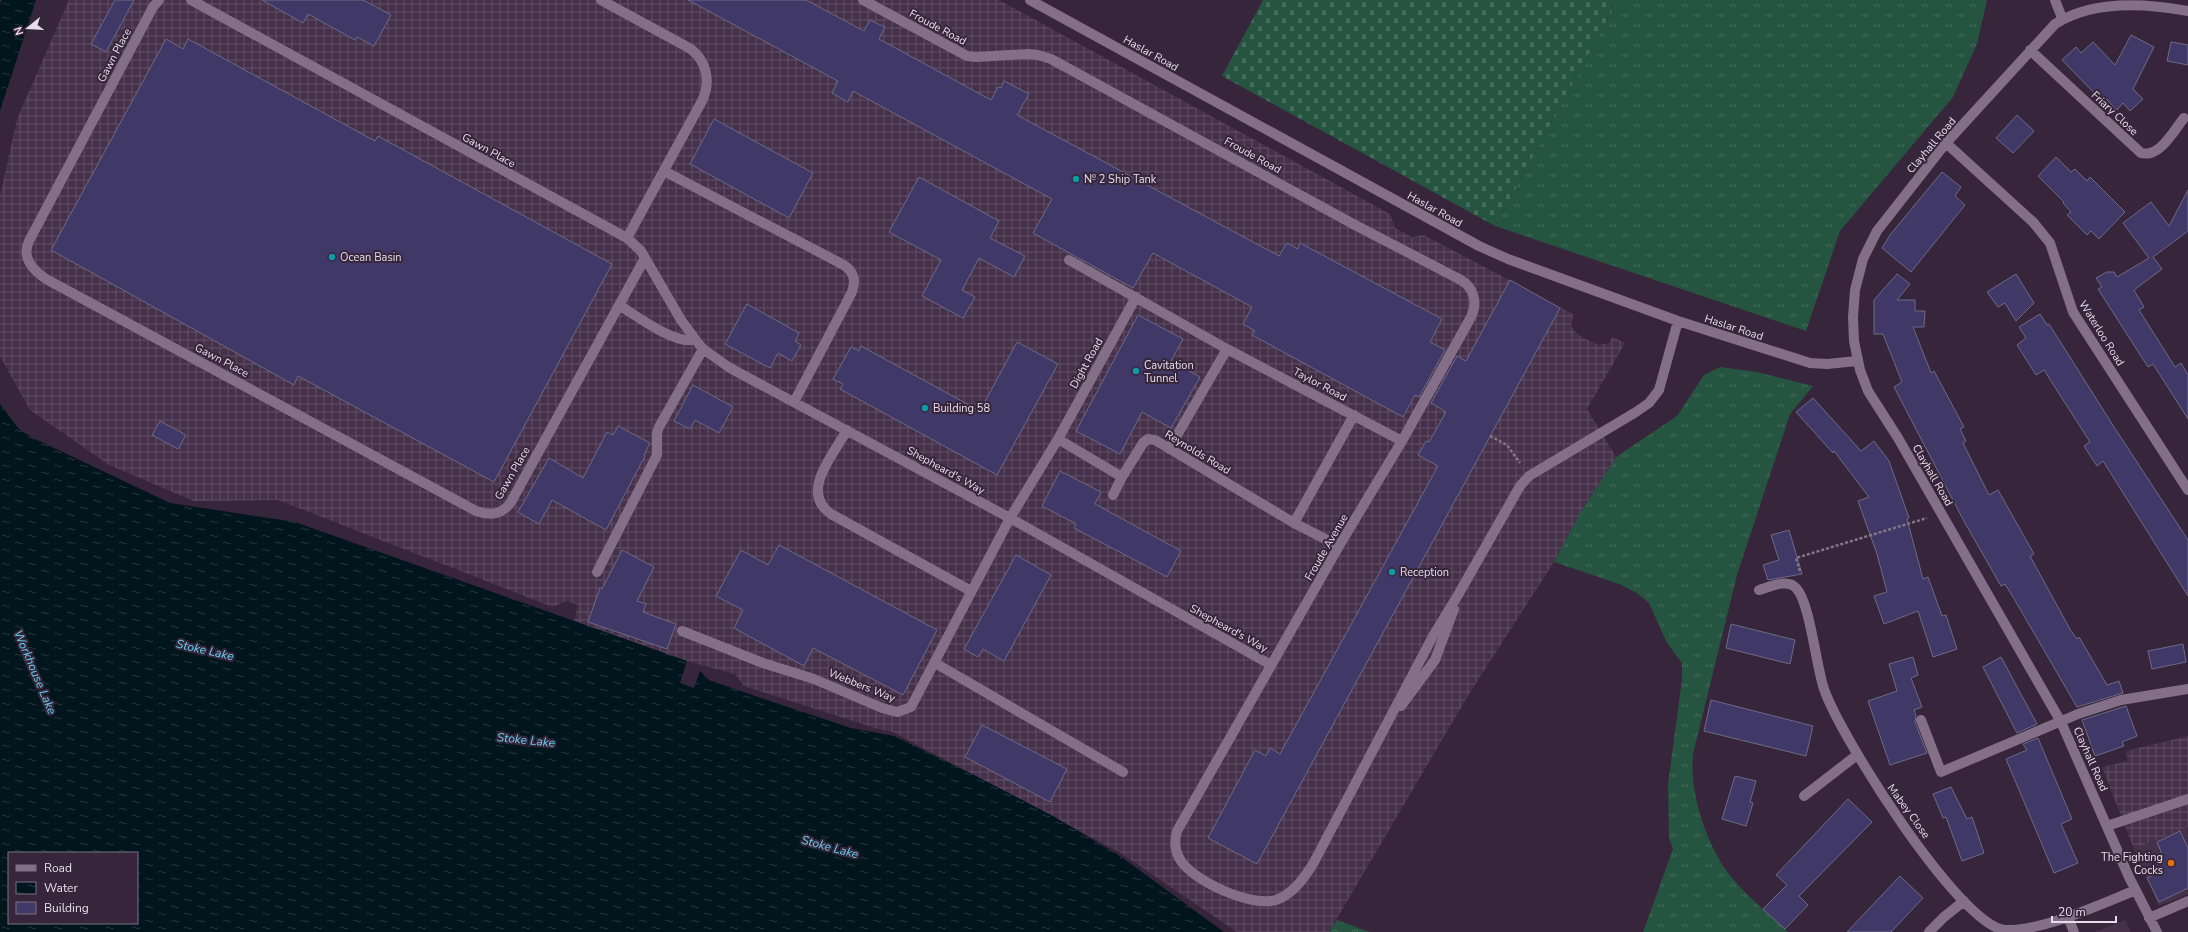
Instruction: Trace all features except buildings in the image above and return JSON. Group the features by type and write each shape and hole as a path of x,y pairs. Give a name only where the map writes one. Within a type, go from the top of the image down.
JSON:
{"street":[{"name":"Gawn Place","path":"159,0 153,7 27,245 26,252 29,263 46,279 476,511 486,514 499,512 511,502 645,258 636,245 627,238 191,0"},
{"path":"601,0 686,45 699,56 704,65 708,84 705,94 627,238"},
{"name":"Froude Road","path":"863,0 967,56 976,57 1028,54 1051,59 1465,283 1471,290 1475,299 1473,312 1402,441"},
{"name":"Haslar Road","path":"1030,0 1479,246 1508,259 1678,321 1810,363 1827,364 1858,361"},
{"path":"2055,0 2062,18 2083,9 2122,3 2153,5 2188,11"},
{"name":"Clayhall Road","path":"2062,18 2030,50 1946,143 1882,223 1863,259 1855,290 1853,317 1858,361 1868,391 2061,722 2136,890 2157,932"},
{"name":"Friary Close","path":"2030,50 2141,153 2149,154 2159,149 2184,118"},
{"name":"Waterloo Road","path":"1946,143 2043,232 2052,250 2073,312 2188,490"},
{"path":"664,171 840,263 851,271 855,283 852,292 794,402"},
{"name":"Shepheard's Way","path":"645,258 681,320 695,339 703,349 730,368 1010,518 1271,665"},
{"name":"Taylor Road","path":"1069,260 1227,349 1402,441"},
{"name":"Dight Road","path":"1010,518 1058,439 1136,297"},
{"path":"619,305 672,337 687,341 695,339"},
{"path":"1529,476 1636,412 1652,399 1660,387 1678,321"},
{"path":"597,572 657,455 657,433 659,427 703,349"},
{"path":"1169,449 1227,349"},
{"path":"1294,523 1354,415"},
{"path":"847,430 818,482 817,496 823,508 831,514 971,591"},
{"path":"1058,439 1122,477 1112,495"},
{"name":"Reynolds Road","path":"1122,477 1146,440 1155,440 1294,523 1339,546"},
{"name":"Froude Avenue","path":"1402,441 1339,546 1177,831 1176,848 1181,861 1191,872 1209,883 1235,895 1260,901 1282,898 1294,889 1313,864 1385,728 1429,670 1440,648 1458,596 1515,494 1529,476"},
{"name":"Webbers Way","path":"682,631 763,663 814,679 892,711 903,711 911,707 1010,518"},
{"path":"1759,590 1787,583 1796,587"},
{"name":"Mabey Close","path":"1796,587 1801,594 1805,607 1824,688 1831,709 1857,755 1901,821 1964,901 1986,922 2004,930 2035,928 2068,917 2136,890"},
{"path":"935,663 1123,772"},
{"path":"1921,720 1941,772 2061,722 2074,715 2120,700 2188,689"},
{"path":"1804,796 1857,755"},
{"path":"2107,826 2188,799"},
{"path":"1929,932 1939,921 1964,901"},
{"path":"2150,918 2188,901"},
{"path":"2068,917 2074,932"}],"path":[{"path":"1490,436 1507,445 1529,476"},
{"path":"1796,587 1801,573 1796,558 1941,514"}],"shaded area":[{"path":"69,0 999,0 1390,214 1395,228 1412,237 1424,235 1573,314 1571,326 1580,336 1598,345 1609,343 1613,337 1625,343 1587,409 1616,457 1579,515 1554,562 1469,694 1329,932 1237,932 1119,852 893,732 878,729 744,686 735,674 687,661 574,621 578,605 566,601 553,607 278,500 194,501 109,465 30,410 0,356 0,196 17,119"},
{"path":"2188,736 2188,827 2134,849 2102,767 2128,761 2126,751"},
{"name":"The Fighting Cocks","path":"2188,827 2188,894 2159,906 2134,849"},
{"path":"2125,920 2131,932 2095,932"}],"green space":[{"path":"1263,0 1618,0 1495,226 1222,76"},
{"path":"1618,0 1987,0 1977,44 1953,97 1840,231 1806,331 1495,226"},
{"path":"1720,367 1757,372 1813,386 1790,414 1737,575 1693,754 1692,769 1701,817 1706,833 1721,862 1729,874 1750,897 1788,932 1643,932 1673,849 1669,838 1668,784 1682,680 1682,663 1667,643 1649,603 1637,593 1619,584 1554,562 1579,515 1616,457 1677,416 1704,375"},
{"path":"1337,920 1370,932 1329,932"}],"water":[{"path":"2,0 36,0 0,111 0,4"},
{"path":"0,404 19,429 31,437 170,503 295,522 687,661 680,683 694,688 700,671 709,680 773,702 851,728 894,736 1053,816 1120,856 1224,932 0,932"}],"place":[{"name":"№ 2 Ship Tank","path":"1076,179"},
{"name":"Ocean Basin","path":"332,257"},
{"name":"Cavitation Tunnel","path":"1136,371"},
{"name":"Building 58","path":"925,408"},
{"name":"Reception","path":"1392,572"},
{"name":"The Fighting Cocks","path":"2171,863"}],"water label":[{"name":"Stoke Lake","path":"205,650"},
{"name":"Workhouse Lake","path":"35,672"},
{"name":"Stoke Lake","path":"526,740"},
{"name":"Stoke Lake","path":"830,847"}]}
